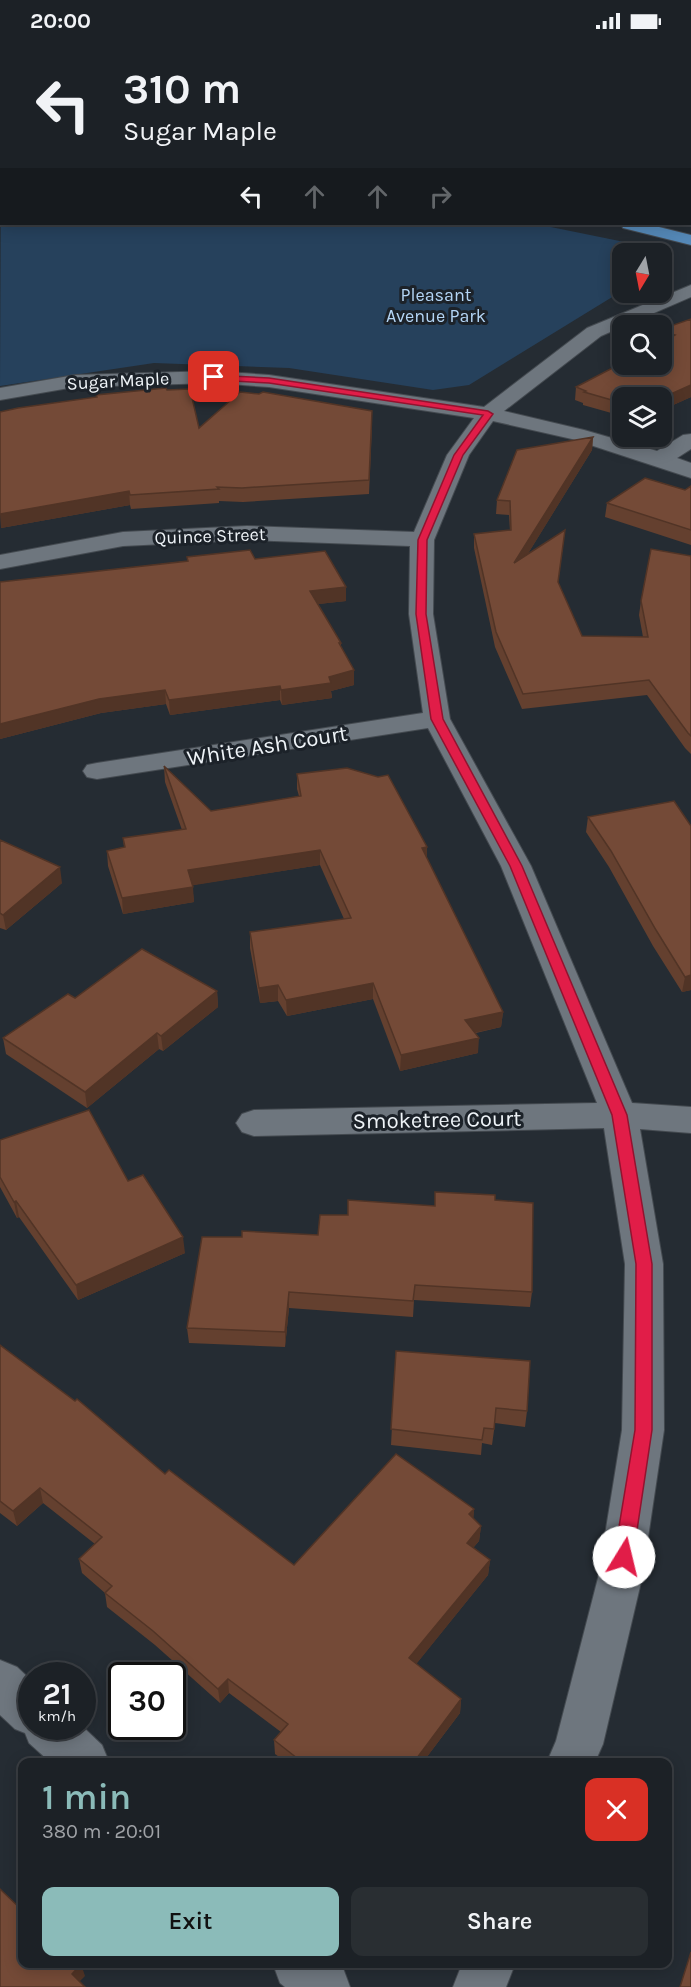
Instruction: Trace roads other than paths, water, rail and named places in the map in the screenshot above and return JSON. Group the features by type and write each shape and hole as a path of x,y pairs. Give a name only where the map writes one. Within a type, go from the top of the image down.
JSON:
{"main road":[{"path":"633,225 691,240"}],"street":[{"path":"573,1758 579,1744 620,1578 643,1430 644,1264 620,1115 516,866 437,719 421,614 422,540 458,455 488,414 594,332 691,290"},
{"name":"Sugar Maple","path":"0,394 75,381 214,377 269,381 488,414 577,434 660,459 691,471"},
{"path":"660,459 691,440"},
{"name":"Quince Street","path":"0,562 123,539 248,533 370,536 422,540"},
{"name":"White Ash Court","path":"97,771 437,719"},
{"name":"Smoketree Court","path":"254,1123 620,1115 691,1120"},
{"path":"0,1683 18,1700"},
{"path":"61,1740 81,1758"},
{"path":"303,1968 324,1987"},
{"path":"479,1987 487,1968"}],"park label":[{"name":"Pleasant Avenue Park","path":"436,305"}]}
